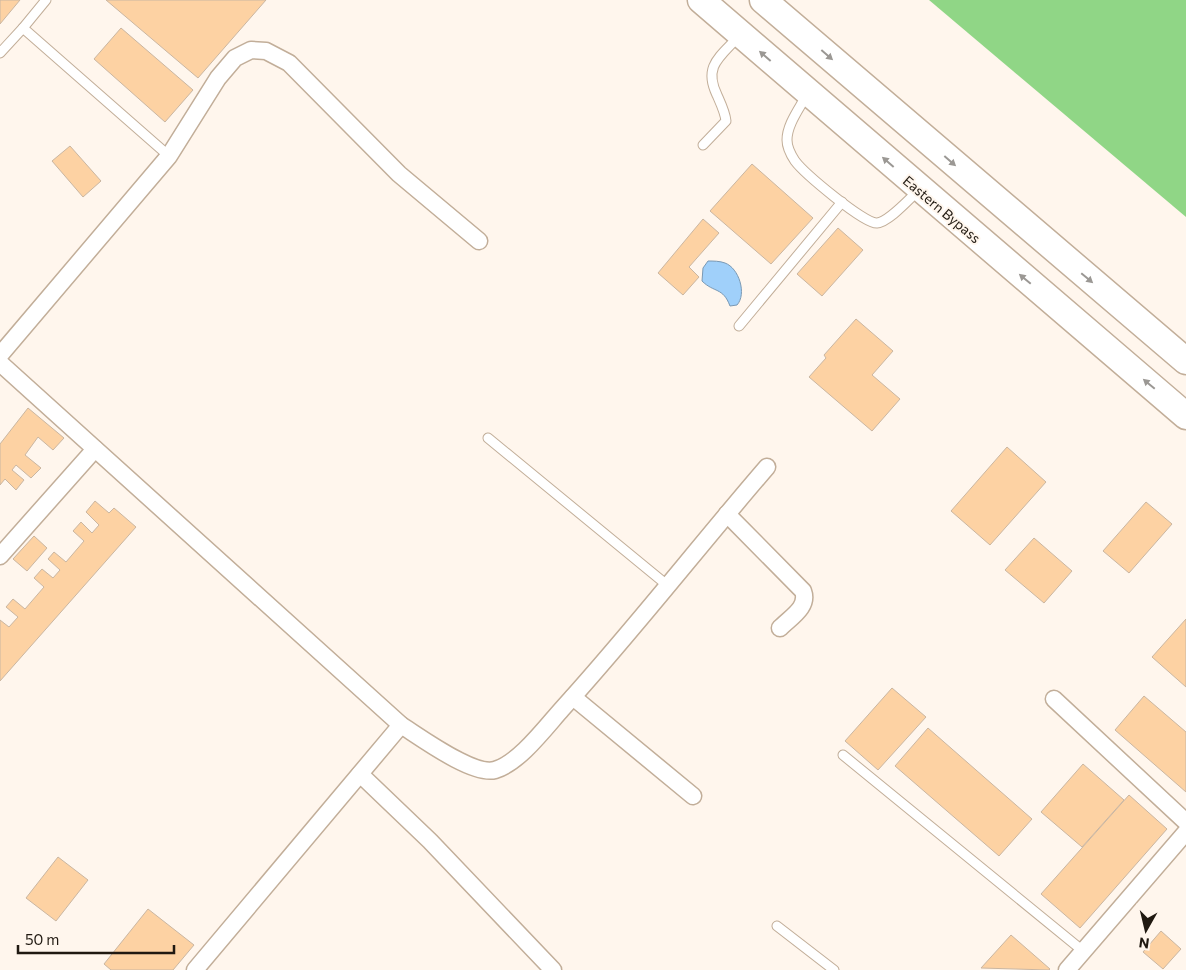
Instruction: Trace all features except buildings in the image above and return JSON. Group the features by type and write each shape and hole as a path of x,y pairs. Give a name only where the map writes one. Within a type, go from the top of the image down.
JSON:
{"main road":[{"name":"Eastern Bypass","path":"701,0 920,190 1186,416"},
{"path":"763,0 1186,361"}],"street":[{"path":"0,355 169,156 218,78 235,58 251,50 266,51 289,63 399,174 479,241"},
{"path":"0,363 401,725 467,764 485,770 496,770 524,751 605,662 667,585 767,467"},
{"path":"0,556 95,449"},
{"path":"727,514 803,590 806,598 804,605 780,628"},
{"path":"573,696 693,796"},
{"path":"1054,699 1186,822"},
{"path":"195,970 401,725"},
{"path":"360,774 430,841 553,970"},
{"path":"1067,970 1186,832"}],"lane":[{"path":"0,53 46,0"},
{"path":"23,28 169,156"},
{"path":"703,145 726,121 712,86 711,73 713,65 740,34"},
{"path":"808,93 788,130 787,141 790,152 797,163 842,202 864,220 877,223 887,220 920,190"},
{"path":"739,326 842,202"},
{"path":"488,438 667,585"},
{"path":"843,755 1083,951"},
{"path":"778,926 834,970"}],"green space":[{"path":"929,0 1186,0 1186,217"}],"water":[{"path":"708,261 725,263 738,276 741,294 737,305 730,306 721,293 702,281 703,268"}]}
